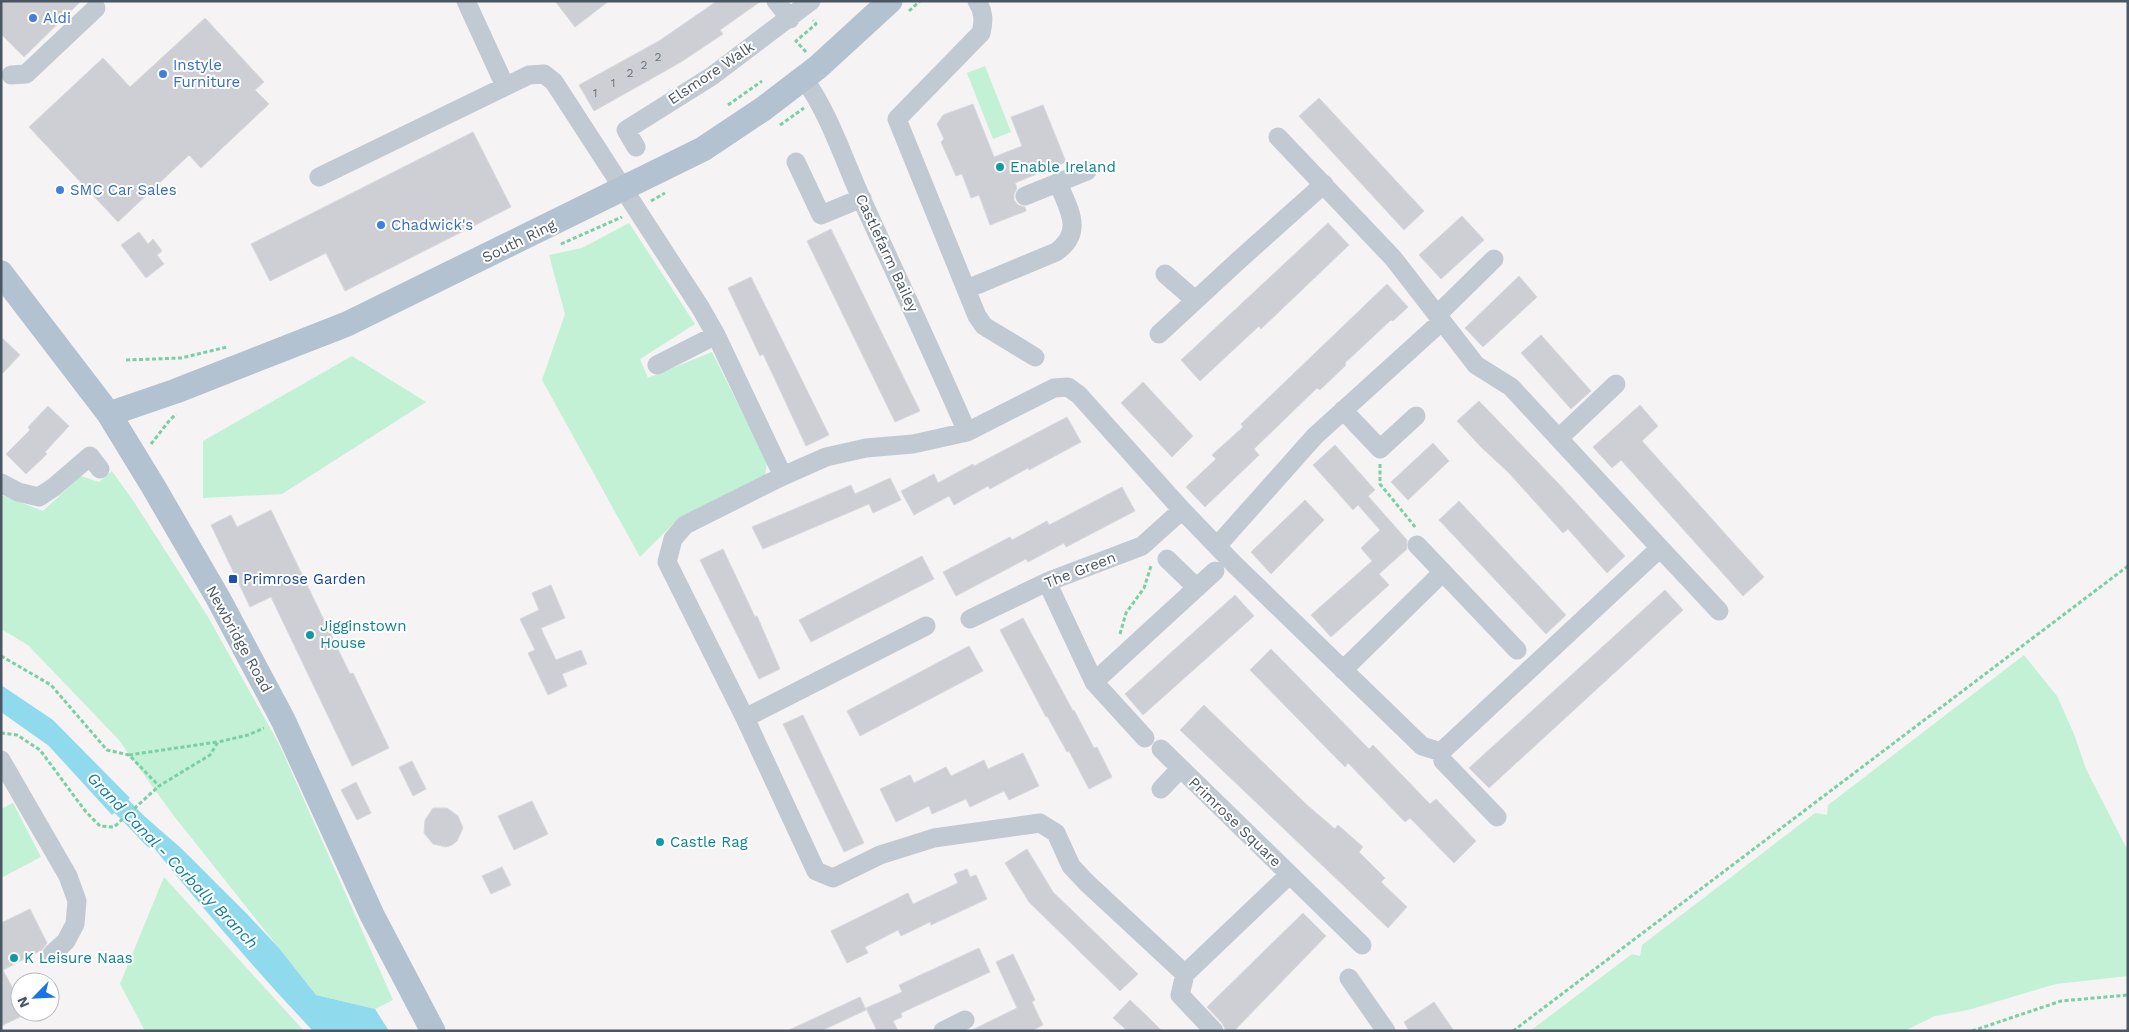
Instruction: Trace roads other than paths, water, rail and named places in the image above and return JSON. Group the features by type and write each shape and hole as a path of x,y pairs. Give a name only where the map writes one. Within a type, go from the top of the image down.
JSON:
{"main road":[{"name":"South Ring","path":"109,414 176,391 347,324 703,150 763,109 809,60 890,1"},
{"name":"Newbridge Road","path":"1,273 109,414 153,486 283,720 372,915 433,1031"}],"street":[{"path":"466,1 505,86"},
{"path":"776,1 801,9"},
{"path":"977,1 983,14 984,22 980,33 898,119 977,316 984,326 1035,357"},
{"path":"5,75 26,74 96,8"},
{"name":"Elsmore Walk","path":"636,147 626,130 712,76 801,9"},
{"name":"Castlefarm Bailey","path":"809,60 818,99 830,122 967,432"},
{"path":"319,177 505,86 530,75 544,74 554,82 626,189 716,335 784,476"},
{"path":"1278,137 1393,258 1476,365 1511,387 1719,611"},
{"path":"796,162 820,215 862,198"},
{"path":"1025,196 1087,171"},
{"path":"966,289 1056,252 1066,245 1072,231 1073,218 1058,183"},
{"path":"1159,334 1324,184"},
{"path":"1217,546 1315,436 1440,318 1494,259"},
{"path":"1165,274 1195,300"},
{"path":"657,365 716,335"},
{"path":"1559,438 1616,384"},
{"path":"1214,1031 1180,995 1185,974 1087,884 1072,866 1056,834 1040,823 934,838 880,855 833,878 816,871 745,718 667,562 673,539 685,525 826,456 866,448 913,444 967,432 1054,388 1068,387 1079,395 1182,510 1343,670 1422,746 1441,752"},
{"path":"1343,410 1380,449 1416,416"},
{"path":"1,483 18,492 39,497 54,487 90,456 100,469"},
{"name":"The Green","path":"970,619 1047,582 1142,546 1182,510"},
{"path":"1417,545 1516,650"},
{"path":"1441,752 1660,548"},
{"path":"1161,560 1197,588"},
{"path":"1094,682 1215,571"},
{"path":"1343,670 1443,572"},
{"path":"1047,582 1094,682 1145,738"},
{"path":"745,718 926,626"},
{"name":"Primrose Square","path":"1161,750 1362,945"},
{"path":"1441,752 1443,762 1497,817"},
{"path":"1,760 68,876 77,901 75,924 66,940 52,954"},
{"name":"Primrose Square","path":"1160,790 1180,769"},
{"name":"Primrose Square","path":"1185,974 1289,875"},
{"path":"1349,978 1386,1031"},
{"path":"943,1031 965,1020"}],"water":[{"path":"1,685 53,720 130,798 112,815 49,746 1,712"},
{"path":"143,815 182,849 248,915 279,948 316,995 375,1009 389,1031 313,1031 221,929 134,823"}],"waterway":[{"name":"Grand Canal - Corbally Branch","path":"105,789 153,839"}],"place":[{"name":"Aldi","path":"33,18"},
{"name":"Instyle Furniture","path":"163,74"},
{"name":"Enable Ireland","path":"1000,167"},
{"name":"SMC Car Sales","path":"60,190"},
{"name":"Chadwick's","path":"381,225"},
{"name":"Primrose Garden","path":"233,579"},
{"name":"Jigginstown House","path":"310,635"},
{"name":"Castle Rag","path":"660,842"},
{"name":"K Leisure Naas","path":"14,958"}]}
